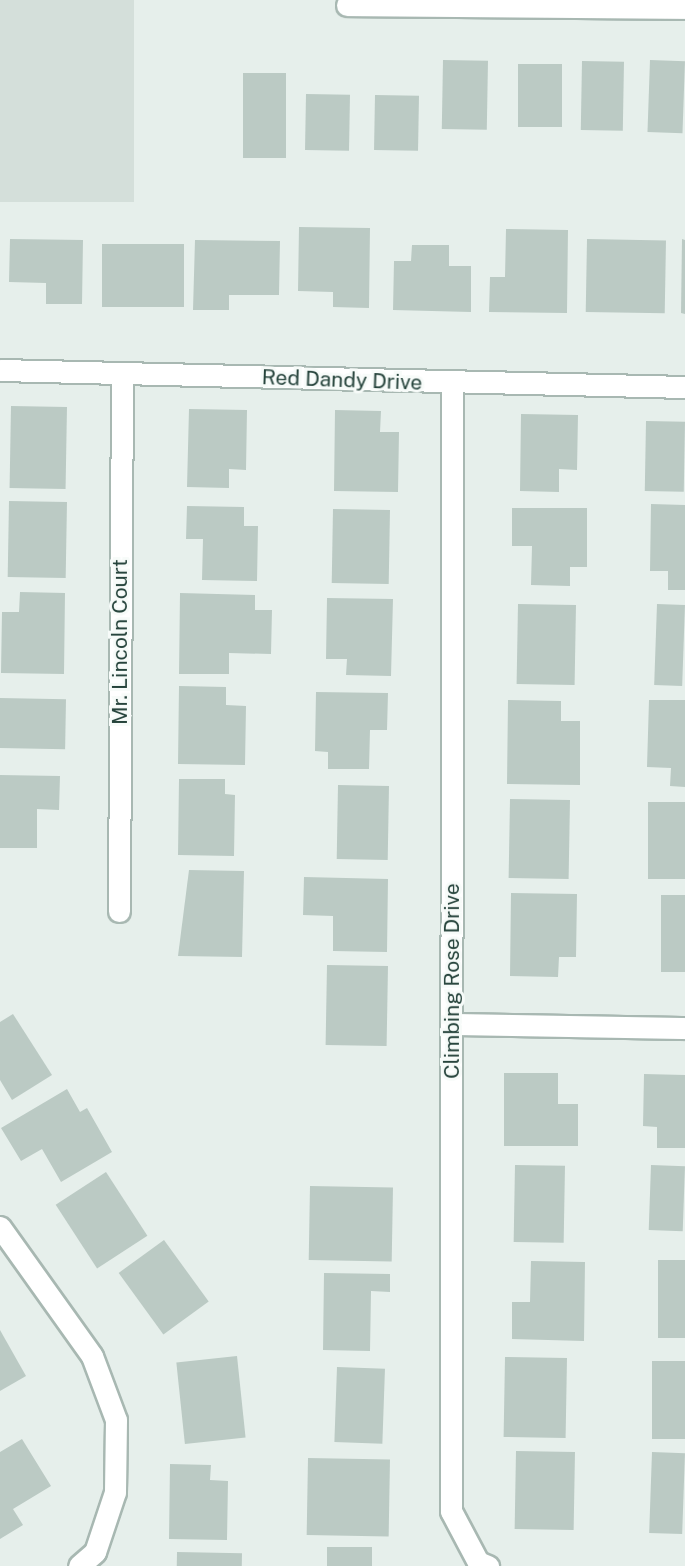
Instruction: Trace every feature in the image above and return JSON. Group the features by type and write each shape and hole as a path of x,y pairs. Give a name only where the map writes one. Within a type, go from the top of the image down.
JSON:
{"street":[{"path":"347,5 685,8"},
{"name":"Red Dandy Drive","path":"0,370 685,387"},
{"name":"Mr. Lincoln Court","path":"119,911 122,373"},
{"name":"Climbing Rose Drive","path":"452,383 451,1511 478,1562 488,1566"},
{"path":"452,1024 685,1028"},
{"path":"0,1227 92,1356 117,1420 115,1492 95,1552 79,1566"}],"shaded area":[{"path":"0,0 134,0 134,202 0,202"}],"building":[{"path":"443,60 488,61 487,130 442,129"},
{"path":"650,60 685,61 682,133 647,132"},
{"path":"582,61 624,62 623,131 581,130"},
{"path":"518,64 562,64 562,127 518,127"},
{"path":"243,73 286,73 286,158 243,158"},
{"path":"306,94 350,95 349,151 305,150"},
{"path":"375,95 419,96 418,151 374,150"},
{"path":"299,227 370,228 369,308 333,307 333,292 298,291"},
{"path":"506,229 568,230 567,313 489,312 490,277 505,277"},
{"path":"10,239 83,240 82,304 46,304 46,283 9,282"},
{"path":"587,239 666,240 665,313 586,312"},
{"path":"682,239 685,240 685,314 681,313"},
{"path":"195,240 280,241 279,295 229,295 229,310 193,310"},
{"path":"102,244 184,244 184,307 102,307"},
{"path":"412,245 449,245 449,266 471,266 471,312 393,310 394,261 411,261"},
{"path":"11,406 67,407 66,489 10,488"},
{"path":"189,409 247,410 246,470 229,469 229,488 187,487"},
{"path":"335,410 381,411 380,432 399,432 398,492 334,491"},
{"path":"521,414 578,415 577,470 559,469 559,492 520,491"},
{"path":"646,421 685,422 684,492 645,491"},
{"path":"9,501 67,502 66,578 8,577"},
{"path":"651,504 685,505 685,590 668,590 668,571 650,571"},
{"path":"187,506 244,507 244,526 258,526 257,581 202,580 203,539 186,539"},
{"path":"512,508 587,508 587,567 570,567 570,586 531,585 532,546 512,546"},
{"path":"333,509 390,510 389,584 332,583"},
{"path":"20,592 65,593 64,674 1,673 2,612 19,612"},
{"path":"180,593 255,595 255,610 272,610 271,654 229,653 229,674 179,674"},
{"path":"327,598 393,599 391,676 346,675 347,659 326,659"},
{"path":"518,604 576,605 575,685 517,684"},
{"path":"657,604 685,605 682,686 654,685"},
{"path":"179,686 226,687 226,705 246,706 245,765 178,764"},
{"path":"316,692 388,693 387,730 370,730 369,769 328,769 328,752 315,751"},
{"path":"0,698 66,699 65,749 0,748"},
{"path":"508,700 561,701 561,721 580,721 580,785 507,784"},
{"path":"649,700 685,700 685,787 670,786 671,768 647,767"},
{"path":"0,775 60,776 59,810 37,809 37,848 0,848"},
{"path":"179,779 225,779 225,794 235,795 234,856 178,855"},
{"path":"338,785 389,786 388,860 337,859"},
{"path":"510,799 570,800 569,879 509,878"},
{"path":"648,802 685,802 685,879 648,879"},
{"path":"189,870 244,871 242,957 178,956"},
{"path":"304,877 388,879 387,952 333,951 333,916 303,915"},
{"path":"511,893 577,894 576,957 559,957 558,977 510,976"},
{"path":"661,895 685,895 685,972 661,972"},
{"path":"327,965 388,966 387,1046 326,1045"},
{"path":"13,1014 52,1075 12,1100 0,1080 0,1022"},
{"path":"504,1073 558,1073 558,1104 578,1104 578,1146 504,1146"},
{"path":"644,1074 685,1075 685,1148 657,1148 657,1127 643,1126"},
{"path":"67,1089 80,1112 87,1108 112,1152 61,1182 42,1149 21,1161 1,1128"},
{"path":"515,1165 565,1166 564,1243 514,1242"},
{"path":"651,1165 685,1166 683,1231 649,1230"},
{"path":"106,1172 147,1236 97,1268 56,1205"},
{"path":"310,1186 393,1187 392,1261 309,1260"},
{"path":"164,1240 209,1301 163,1334 119,1273"},
{"path":"658,1260 685,1260 685,1338 658,1338"},
{"path":"531,1261 585,1262 584,1341 512,1339 512,1302 530,1302"},
{"path":"324,1273 390,1274 390,1292 371,1291 370,1351 323,1350"},
{"path":"0,1330 26,1376 0,1391"},
{"path":"237,1356 246,1438 185,1444 176,1362"},
{"path":"505,1357 567,1358 566,1438 504,1437"},
{"path":"652,1361 685,1361 685,1439 652,1439"},
{"path":"337,1367 385,1369 382,1444 334,1442"},
{"path":"22,1439 51,1486 13,1509 23,1525 0,1539 0,1452"},
{"path":"516,1451 575,1452 574,1530 515,1529"},
{"path":"652,1452 685,1453 682,1534 649,1533"},
{"path":"308,1458 390,1459 389,1536 307,1535"},
{"path":"170,1464 211,1465 210,1480 228,1481 227,1540 169,1539"},
{"path":"327,1547 372,1547 372,1566 327,1566"},
{"path":"177,1552 242,1553 242,1566 177,1566"}]}
